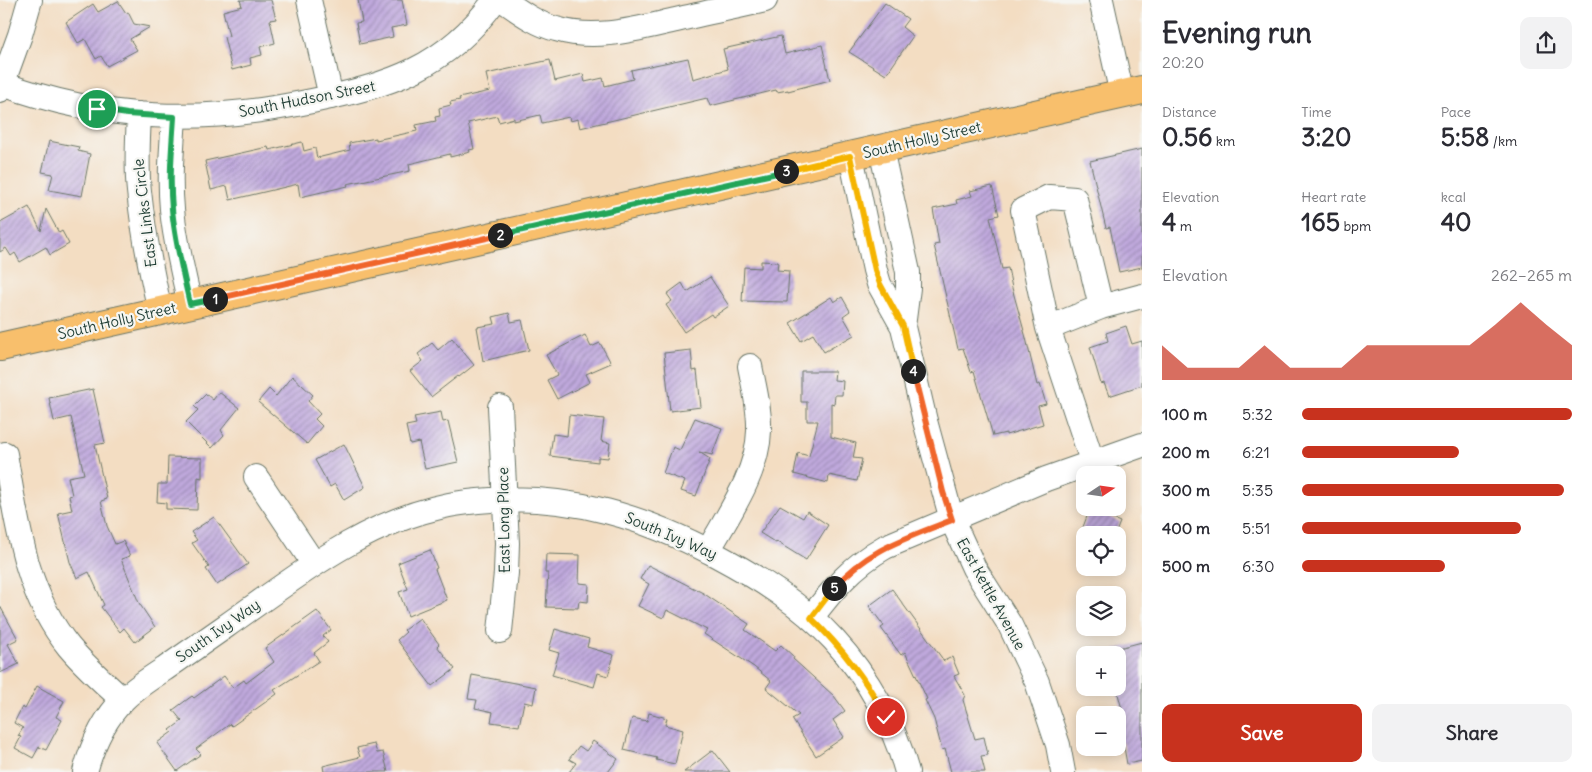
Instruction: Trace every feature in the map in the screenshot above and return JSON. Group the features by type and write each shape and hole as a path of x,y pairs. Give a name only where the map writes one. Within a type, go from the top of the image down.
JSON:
{"main road":[{"name":"South Holly Street","path":"0,347 1132,93"}],"street":[{"path":"1,86 30,0"},
{"path":"309,0 331,97"},
{"name":"South Hudson Street","path":"1,86 69,104 139,114 174,117 235,114 262,110 364,90 392,81 431,62 483,17 495,0"},
{"path":"502,0 537,22 554,29 573,34 594,35 641,28 765,0"},
{"path":"1101,0 1132,93"},
{"name":"East Links Circle","path":"139,114 137,148 139,189 149,260 160,311"},
{"name":"East Links Circle","path":"174,117 170,172 172,210 190,304"},
{"name":"East Kettle Avenue","path":"881,149 908,272 903,326"},
{"name":"East Kettle Avenue","path":"850,156 875,270 880,284 903,326 925,421 952,520 974,568 1010,625 1037,682 1058,746 1063,772"},
{"path":"1093,464 1048,328 1024,210 1049,197 1075,199 1101,307"},
{"path":"1048,328 1101,307 1142,296"},
{"path":"708,551 742,489 752,468 757,451 760,431 750,366"},
{"name":"East Long Place","path":"500,407 507,553 500,631"},
{"path":"811,618 843,578 870,555 902,539 952,520 1046,479 1093,464 1142,445"},
{"path":"6,454 25,559 40,602 68,645 123,700"},
{"path":"256,477 314,564"},
{"name":"South Ivy Way","path":"85,772 98,737 110,716 123,700 155,675 314,564 356,538 402,518 450,504 505,499 562,502 640,520 708,551 764,582 811,618 834,640 856,668 874,694 897,742 907,772"}],"building":[{"path":"240,0 271,0 276,19 270,20 275,43 260,47 262,55 250,58 251,65 232,70 224,37 229,36 223,11 242,6"},
{"path":"358,0 402,0 407,25 391,28 393,37 360,44 356,23 362,22"},
{"path":"118,1 126,13 128,12 134,24 150,27 130,39 137,50 107,66 101,56 96,59 85,39 78,43 66,22 93,4 98,12"},
{"path":"885,3 908,19 902,27 913,36 886,75 849,52"},
{"path":"781,36 785,54 822,45 830,80 788,91 777,92 776,90 710,106 707,98 580,128 578,119 570,121 569,117 542,123 540,115 514,121 514,118 499,122 497,116 468,123 474,149 469,150 470,152 450,157 450,154 409,164 410,171 347,184 348,186 300,197 298,184 230,200 227,186 211,190 205,161 268,147 269,150 302,142 304,151 315,148 317,158 350,150 349,143 376,138 376,140 417,131 416,125 436,121 435,117 440,116 439,108 451,105 450,102 460,100 459,98 490,91 486,74 550,60 555,81 583,74 585,82 603,78 605,86 633,79 631,70 688,58 693,79 728,69 723,49"},
{"path":"49,141 79,147 78,151 90,154 82,196 49,190 53,174 42,172"},
{"path":"1142,149 1142,267 1119,272 1110,227 1106,228 1090,161"},
{"path":"992,186 999,215 990,217 1002,269 1008,268 1037,385 1040,384 1046,404 1038,406 1043,424 1006,435 1006,433 993,436 974,371 971,372 963,348 958,349 934,245 939,244 933,209 957,204 956,200 972,196 970,191"},
{"path":"29,207 41,231 46,209 59,233 62,231 69,244 50,255 46,247 20,262 15,253 11,256 6,248 0,252 0,223"},
{"path":"761,261 778,262 777,270 789,271 787,302 742,301 744,267 761,268"},
{"path":"710,277 729,306 713,317 711,314 684,332 666,305 672,301 667,294 682,283 687,292"},
{"path":"831,297 834,302 842,297 850,311 843,316 854,335 824,352 813,334 801,341 790,323"},
{"path":"509,313 511,322 522,320 529,350 483,361 477,327 495,324 493,317"},
{"path":"1126,326 1132,344 1142,341 1142,385 1109,396 1104,383 1101,384 1090,347 1108,341 1106,333"},
{"path":"585,335 591,347 600,343 611,363 586,374 590,382 557,399 547,380 557,375 546,355"},
{"path":"452,338 474,365 431,397 410,371 423,361 418,354 432,343 438,350"},
{"path":"691,350 693,371 697,370 701,407 670,411 664,353"},
{"path":"801,371 835,371 834,380 843,381 842,395 835,395 834,404 831,403 831,437 856,443 853,458 862,459 857,481 829,475 828,483 794,474 798,453 809,456 818,421 807,421 807,402 801,402"},
{"path":"292,376 313,395 308,401 320,414 315,419 322,426 307,444 258,402 269,389 276,396"},
{"path":"93,389 105,443 95,445 107,499 101,501 107,526 115,544 123,541 130,556 121,559 139,603 155,627 135,642 124,628 120,632 101,607 104,605 89,572 77,578 70,562 58,513 72,510 69,496 72,495 68,477 84,474 71,417 54,421 49,398"},
{"path":"219,392 239,408 221,430 224,435 212,448 186,422 198,410 194,406 206,394 213,400"},
{"path":"441,412 443,422 448,421 458,462 425,469 419,442 410,444 406,426 416,424 414,417"},
{"path":"569,415 604,419 601,441 610,443 608,458 598,457 598,462 550,456 553,434 567,436"},
{"path":"695,418 722,428 712,455 699,452 710,459 696,496 681,491 685,481 663,473 673,447 680,450"},
{"path":"344,444 365,487 344,500 335,484 330,487 315,460"},
{"path":"168,457 202,458 202,478 198,477 197,510 166,509 166,503 157,502 158,484 167,484"},
{"path":"780,505 803,518 807,511 828,525 806,560 760,533"},
{"path":"1087,516 1107,516 1120,522 1118,526 1083,526"},
{"path":"214,517 248,564 217,585 206,569 209,567 192,543 197,540 191,532"},
{"path":"430,550 447,600 408,616 399,592 408,589 398,563"},
{"path":"546,554 580,555 579,583 589,584 588,602 579,601 578,608 546,607 548,573 545,573"},
{"path":"648,565 703,593 749,624 745,630 775,651 781,645 794,657 793,659 834,696 845,711 833,720 844,737 816,756 792,719 799,715 766,688 771,681 754,667 704,634 707,630 667,610 663,618 638,606 649,584 640,579"},
{"path":"892,589 944,661 952,657 959,674 954,676 965,695 963,700 975,739 984,737 988,755 981,756 985,772 951,772 945,749 942,750 934,719 925,700 927,699 905,652 901,655 881,628 884,626 869,606"},
{"path":"0,606 18,639 8,644 19,664 0,673"},
{"path":"317,611 331,630 323,636 328,642 314,653 319,661 274,690 277,694 232,726 230,724 196,749 201,754 177,771 157,743 172,732 170,730 182,721 173,710 192,696 194,698 224,676 233,688 244,680 246,683 274,662 265,648"},
{"path":"420,618 439,644 437,646 455,669 432,686 397,640 406,632 404,630"},
{"path":"555,629 589,639 587,647 614,655 608,676 598,673 594,687 552,675 559,653 549,650"},
{"path":"1142,642 1142,761 1127,764 1126,706 1121,706 1119,696 1126,696 1126,646"},
{"path":"472,675 536,687 533,704 524,702 519,726 491,722 493,712 475,708 477,700 468,699"},
{"path":"37,686 64,701 56,717 62,720 46,750 39,747 33,758 15,748 21,737 18,736 23,728 14,723 22,707 25,709"},
{"path":"649,713 667,718 665,725 683,730 675,764 624,750 632,718 647,721"},
{"path":"593,741 618,759 608,772 569,772 576,763 569,759 579,746 586,751"},
{"path":"374,744 377,753 383,752 388,772 324,772 323,766 360,757 357,748"},
{"path":"713,750 730,772 684,772"}],"route":[{"path":"97,109 127,114 174,117 170,172 172,210 190,304 850,156 875,270 880,284 903,326 925,421 952,520 902,539 870,555 843,578 811,618 834,640 856,668 874,694 886,717"}]}
